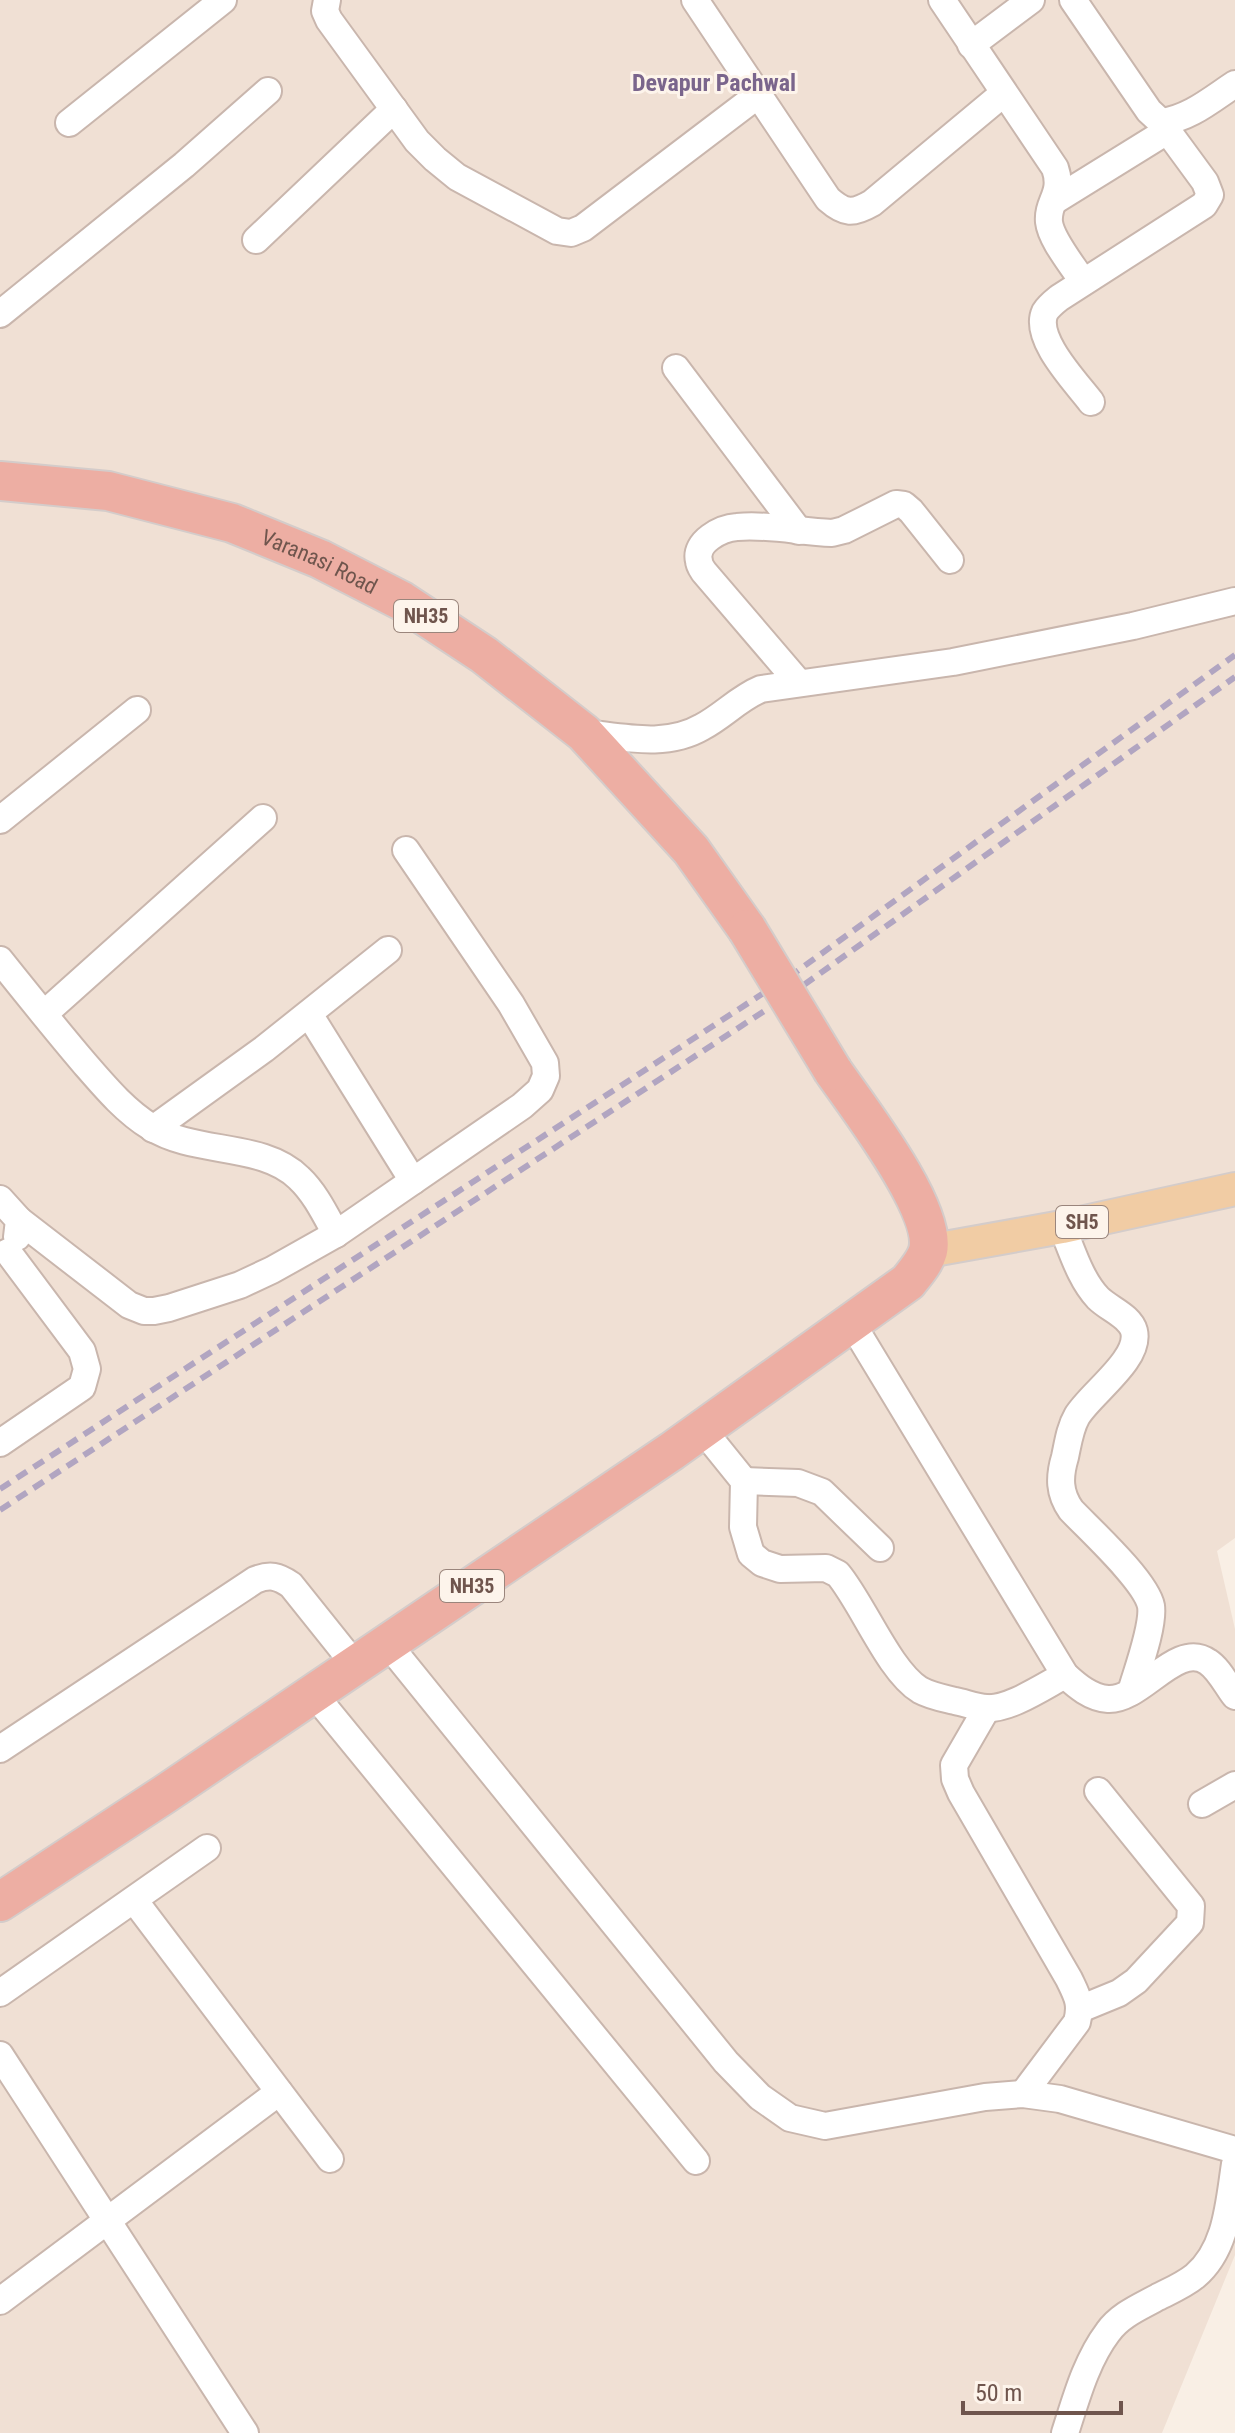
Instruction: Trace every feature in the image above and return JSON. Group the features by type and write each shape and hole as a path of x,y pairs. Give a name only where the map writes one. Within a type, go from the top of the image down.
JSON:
{"highway":[{"name":"Varanasi Road","path":"0,481 56,485 122,495 232,523 320,559 402,601 473,647 546,701 584,733 691,850 747,929 922,1209 929,1229 928,1251"},
{"name":"NH35","path":"0,1902 702,1429 908,1282 928,1251"}],"main road":[{"name":"SH5","path":"928,1251 1062,1227 1235,1189"}],"street":[{"path":"69,123 223,0"},
{"path":"327,0 325,11 329,20 417,141 435,159 457,177 546,227 571,233 583,228 758,95"},
{"path":"695,0 828,199 840,210 858,211 872,203 1004,93"},
{"path":"942,0 1055,168 1059,187 1049,224 1083,282"},
{"path":"971,45 1031,0"},
{"path":"1073,0 1149,111 1205,182 1210,195 1204,205 1083,282 1046,310 1042,325 1045,340 1091,402"},
{"path":"1054,201 1164,127 1235,84"},
{"path":"0,314 184,165 268,91"},
{"path":"256,240 394,109"},
{"path":"676,368 799,531"},
{"path":"799,683 704,572 698,560 704,543 719,531 740,526 832,533 896,504 904,505 911,511 950,560"},
{"path":"584,733 672,739 703,727 751,693 776,686 953,662 1133,626 1235,601"},
{"path":"0,820 137,710"},
{"path":"44,1014 263,818"},
{"path":"0,1199 19,1220 129,1305 154,1311 240,1285 272,1270 336,1234 522,1106 540,1090 546,1076 545,1063 511,1004 406,850"},
{"path":"153,1129 264,1049 388,950"},
{"path":"0,960 118,1101 153,1129 194,1144 262,1157 284,1166 314,1194 336,1234"},
{"path":"309,1014 413,1181"},
{"path":"0,1443 82,1387 87,1369 82,1351 4,1255 17,1240 19,1220"},
{"path":"1062,1227 1090,1288 1130,1323 1135,1332 1129,1356 1087,1403 1073,1424 1060,1485 1062,1497 1071,1510 1136,1580 1146,1593 1151,1607 1150,1623 1131,1692"},
{"path":"851,1322 1065,1675 1090,1694 1106,1699 1117,1698 1182,1658 1196,1657 1209,1662 1235,1696"},
{"path":"702,1429 744,1481 743,1527 751,1554 762,1563 780,1569 826,1568 838,1574 909,1681 934,1696 987,1708 1018,1699 1065,1675"},
{"path":"744,1481 798,1483 822,1492 880,1548"},
{"path":"0,1749 267,1575 280,1577 291,1585 355,1665"},
{"path":"387,1643 726,2062 760,2097 790,2118 825,2126 985,2097 1023,2094 1060,2099 1235,2150"},
{"path":"313,1693 696,2161"},
{"path":"987,1708 954,1765 955,1779 1069,1979 1080,2009 1077,2022 1023,2094"},
{"path":"1202,1804 1235,1785"},
{"path":"1080,2009 1119,1993 1136,1981 1190,1923 1192,1915 1191,1906 1185,1898 1098,1791"},
{"path":"0,1993 207,1848"},
{"path":"134,1900 330,2159"},
{"path":"0,2055 245,2433"},
{"path":"0,2301 279,2092"},
{"path":"1065,2433 1080,2386 1109,2331 1129,2312 1193,2278 1207,2264 1218,2246 1226,2221 1235,2164"}],"shaded area":[{"path":"0,0 1235,0 1235,1538 1217,1551 1235,1629 1235,2255 1162,2433 0,2433"}],"railway":[{"path":"0,1489 796,972 1235,655"},
{"path":"0,1510 801,987 1235,677"}],"district":[{"name":"Devapur Pachwal","path":"714,83"}]}
